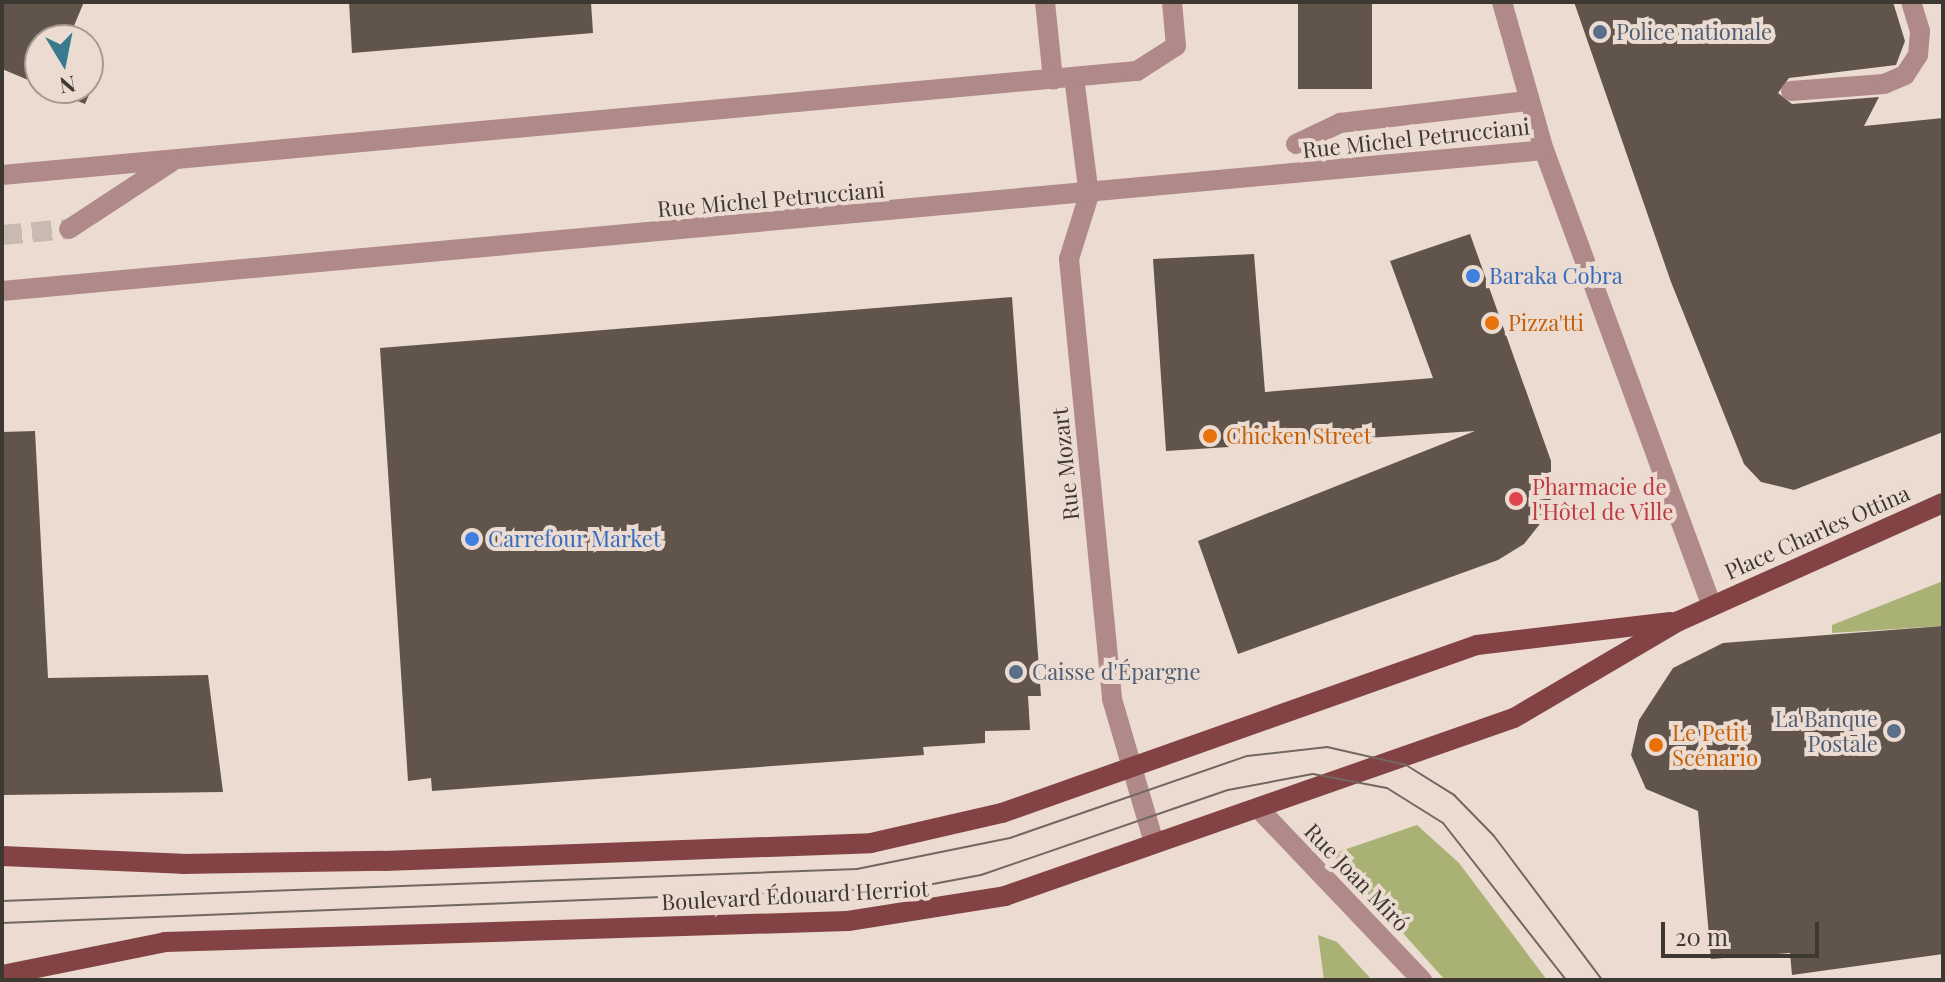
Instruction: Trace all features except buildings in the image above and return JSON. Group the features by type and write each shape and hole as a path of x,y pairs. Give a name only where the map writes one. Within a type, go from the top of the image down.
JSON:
{"main road":[{"name":"Place Charles Ottina","path":"1712,606 1943,503"},
{"name":"Boulevard Édouard Herriot","path":"2,975 165,942 916,915 1005,896 1514,718 1679,621 1712,606"},
{"name":"Boulevard Édouard Herriot","path":"2,856 182,864 384,861 871,843 1002,813 1129,765 1477,645 1679,621"}],"street":[{"path":"1045,2 1053,80"},
{"path":"2,175 1137,71 1176,46 1172,2"},
{"path":"1502,2 1544,150 1712,606"},
{"path":"1791,91 1884,84 1905,75 1918,55 1920,31 1911,2"},
{"name":"Rue Mozart","path":"1074,77 1089,195 1069,259 1112,699 1154,843"},
{"path":"1296,144 1340,123 1528,101"},
{"name":"Rue Michel Petrucciani","path":"2,291 1089,195 1544,150"},
{"path":"69,229 174,160"},
{"name":"Rue Joan Miró","path":"1258,808 1422,980"}],"green space":[{"path":"1943,581 1943,626 1832,633 1832,625"},
{"path":"1417,825 1459,863 1547,980 1445,980 1332,854"},
{"path":"1318,935 1337,942 1372,980 1324,980"}],"tunnel":[{"path":"2,235 69,229"}],"tram line":[{"path":"2,901 857,869 1010,838 1247,756 1327,747 1406,765 1454,795 1494,836 1602,980"},
{"path":"2,923 917,887 981,875 1228,790 1313,774 1387,788 1443,823 1566,980"}],"place":[{"name":"Police nationale","path":"1600,32"},
{"name":"Baraka Cobra","path":"1473,276"},
{"name":"Pizza'tti","path":"1492,323"},
{"name":"Chicken Street","path":"1210,436"},
{"name":"Pharmacie de l'Hôtel de Ville","path":"1516,499"},
{"name":"Carrefour Market","path":"472,539"},
{"name":"Caisse d'Épargne","path":"1016,672"},
{"name":"La Banque Postale","path":"1894,731"},
{"name":"Le Petit Scénario","path":"1656,745"}]}
